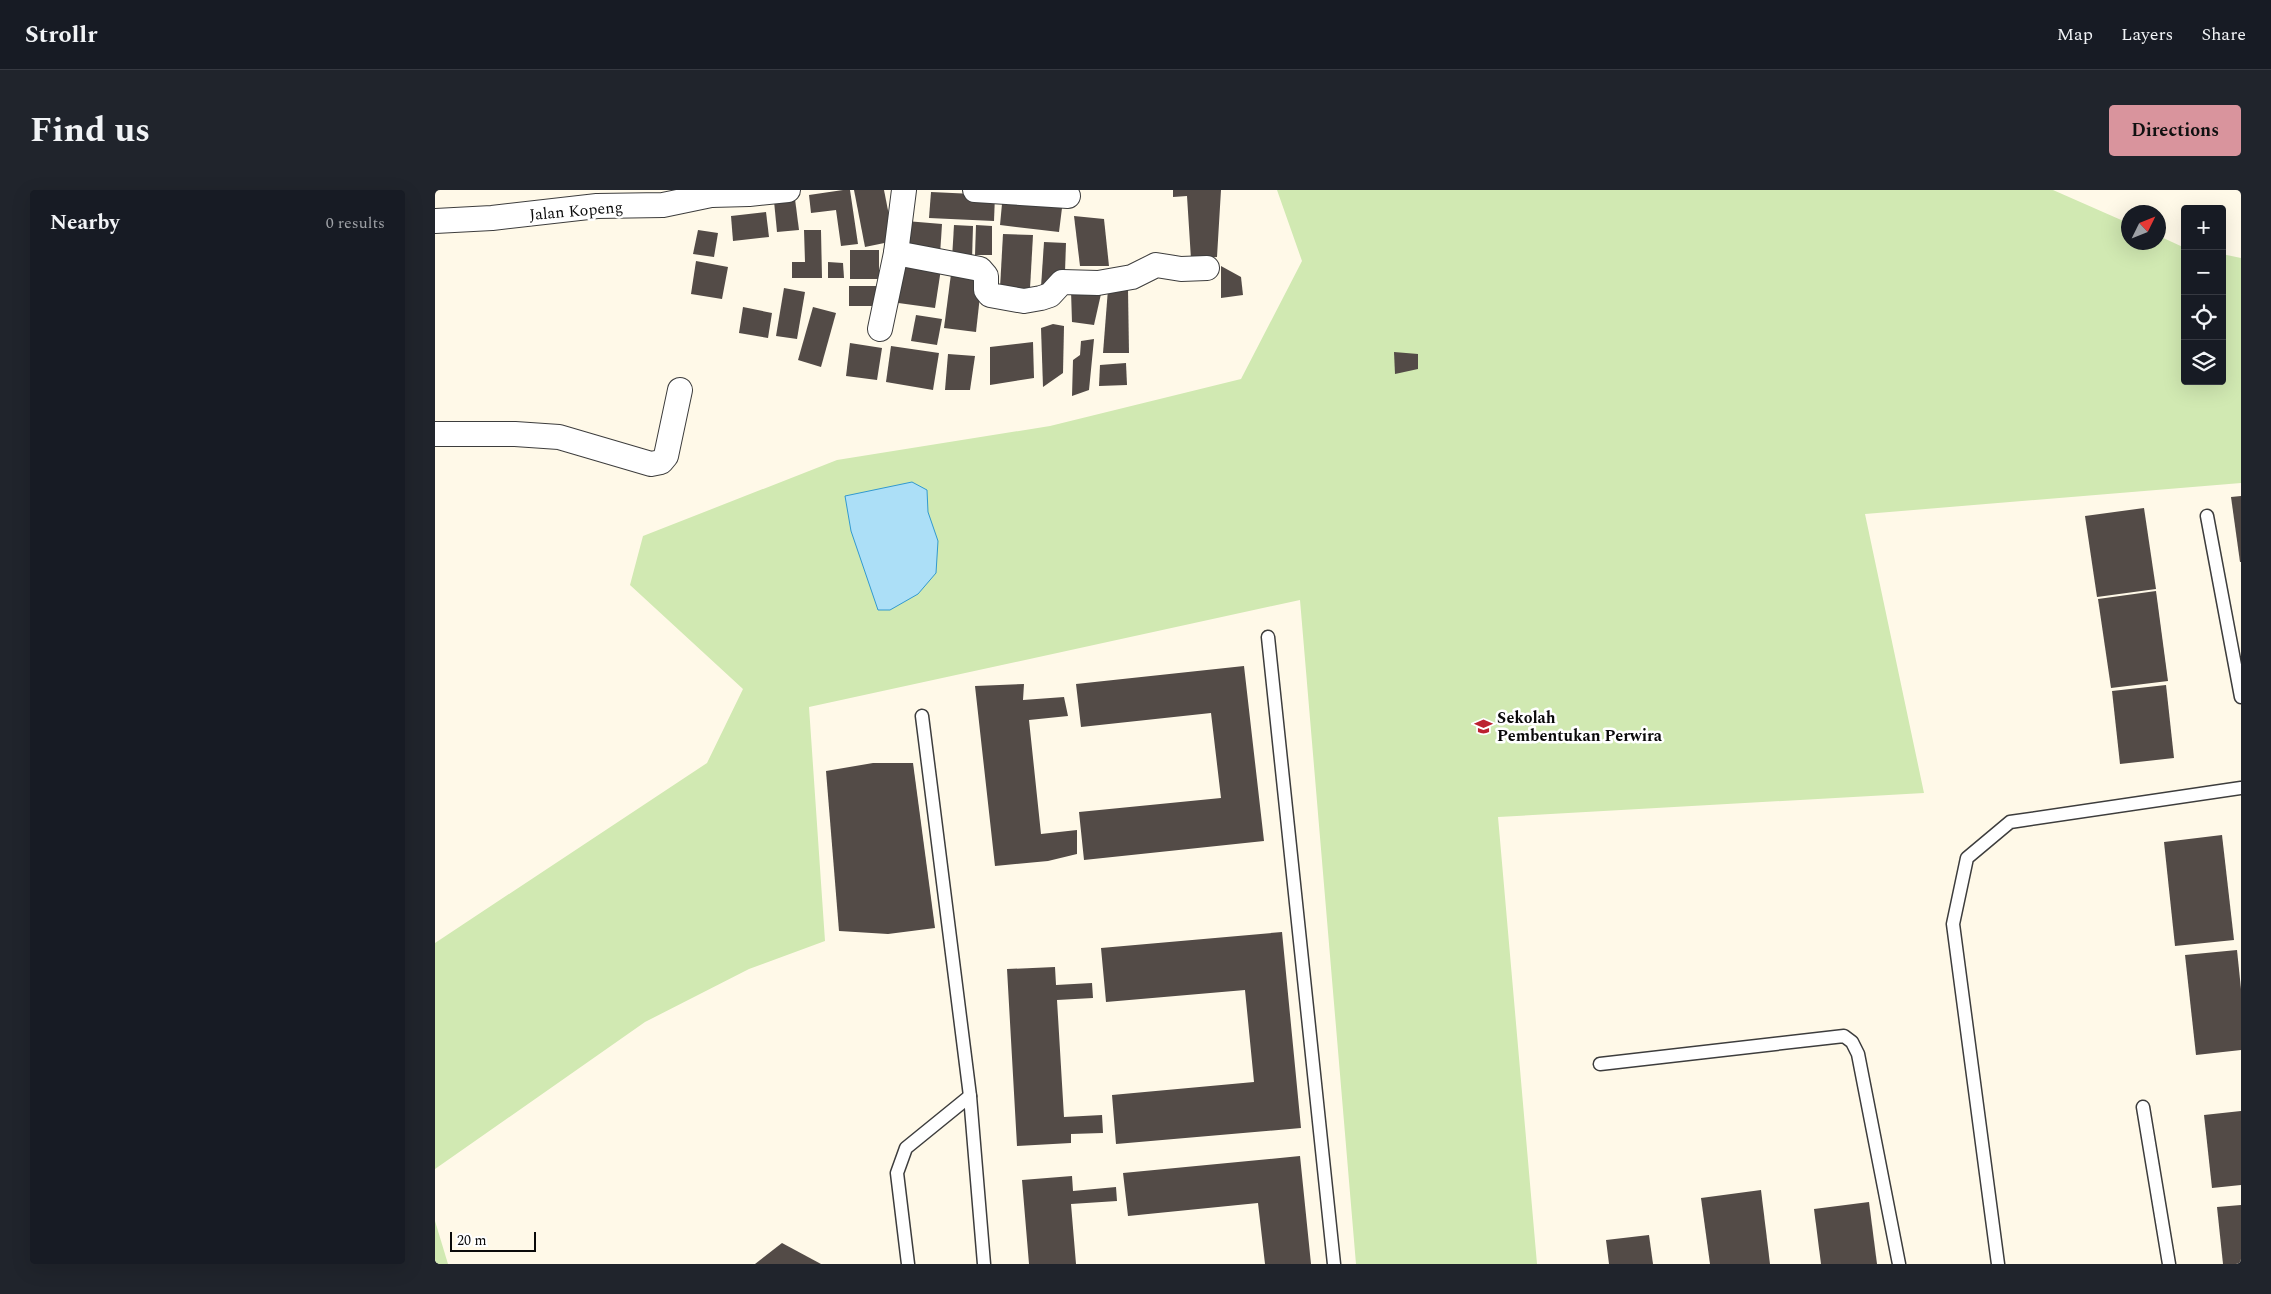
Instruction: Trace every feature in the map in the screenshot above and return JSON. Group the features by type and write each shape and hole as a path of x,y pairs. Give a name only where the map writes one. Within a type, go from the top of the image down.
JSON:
{"street":[{"name":"Jalan Kopeng","path":"435,221 492,218 597,206 663,205 712,192 788,190"},
{"path":"880,329 896,253 904,190"},
{"path":"975,190 1068,196"},
{"path":"896,253 980,269 986,276 986,290 990,295 1023,301 1050,295 1062,282 1098,283 1131,277 1156,265 1181,269 1207,268"},
{"path":"435,434 515,434 559,437 651,464 661,462 666,456 680,390"}],"lane":[{"path":"2207,516 2241,697"},
{"path":"1268,637 1334,1264"},
{"path":"922,716 970,1096 984,1264"},
{"path":"1998,1264 1953,924 1967,858 2010,822 2241,788"},
{"path":"1600,1064 1844,1036 1852,1042 1858,1054 1899,1264"},
{"path":"908,1264 897,1173 906,1148 970,1096"},
{"path":"2143,1107 2169,1264"}],"green space":[{"path":"1277,190 2053,190 2121,220 2121,250 2166,250 2166,239 2181,246 2181,385 2226,385 2226,255 2241,258 2241,483 1865,514 1924,793 1498,817 1537,1264 1356,1264 1300,600 809,707 825,941 749,969 645,1022 435,1169 435,943 707,763 743,689 630,585 643,536 837,460 1050,426 1241,379 1302,261"},
{"path":"435,1221 448,1264 435,1264"}],"water":[{"path":"912,482 927,490 928,512 938,541 936,573 918,594 890,610 878,610 851,531 845,496"}],"building":[{"path":"850,190 858,244 841,246 836,210 811,213 809,195"},
{"path":"854,190 884,190 894,241 865,247"},
{"path":"1173,190 1221,190 1217,257 1191,259 1187,196 1173,197"},
{"path":"931,192 995,195 994,221 929,218"},
{"path":"1003,193 1063,200 1059,232 1000,225"},
{"path":"795,199 799,230 777,232 774,201"},
{"path":"766,212 769,237 733,241 731,216"},
{"path":"1074,216 1104,219 1109,266 1080,266"},
{"path":"906,221 942,224 940,255 904,252"},
{"path":"954,225 973,226 972,260 952,259"},
{"path":"976,225 992,226 992,255 975,255"},
{"path":"698,230 718,233 714,257 693,254"},
{"path":"804,230 821,230 822,278 792,278 792,262 805,262"},
{"path":"1003,234 1033,235 1030,289 1000,288"},
{"path":"1044,242 1066,243 1065,272 1041,287"},
{"path":"850,250 879,250 879,279 850,279"},
{"path":"696,261 728,267 722,299 691,294"},
{"path":"828,262 843,263 844,278 828,278"},
{"path":"897,262 941,269 935,308 891,302"},
{"path":"1221,266 1241,277 1243,295 1221,298"},
{"path":"951,274 982,278 976,332 944,328"},
{"path":"849,286 876,286 877,306 849,306"},
{"path":"784,288 805,292 797,339 776,336"},
{"path":"1108,289 1128,290 1129,353 1103,353"},
{"path":"1071,291 1101,294 1094,325 1072,322"},
{"path":"743,307 772,313 768,338 739,333"},
{"path":"813,307 836,313 821,367 798,360"},
{"path":"916,315 942,319 937,345 911,341"},
{"path":"1053,324 1064,326 1063,373 1043,387 1041,328"},
{"path":"1094,339 1089,390 1072,396 1073,360 1080,355 1081,341"},
{"path":"1033,342 1034,378 990,385 990,347"},
{"path":"850,343 882,348 877,380 846,376"},
{"path":"891,346 939,353 933,390 886,382"},
{"path":"1394,352 1418,354 1418,369 1395,374"},
{"path":"948,354 975,356 970,390 945,390"},
{"path":"1126,363 1127,385 1099,386 1100,365"},
{"path":"2241,496 2241,562 2240,562 2231,497"},
{"path":"2144,508 2156,589 2097,597 2085,516"},
{"path":"2156,591 2168,681 2111,688 2098,599"},
{"path":"1244,666 1264,841 1084,860 1079,812 1221,798 1211,713 1081,727 1076,684"},
{"path":"1024,684 1023,700 1064,697 1068,716 1029,720 1041,834 1077,830 1077,854 1048,861 995,866 975,686"},
{"path":"2166,685 2174,758 2120,764 2112,691"},
{"path":"873,763 913,763 935,928 888,934 839,931 826,771"},
{"path":"2222,835 2234,940 2175,946 2164,842"},
{"path":"1282,932 1301,1128 1116,1144 1112,1095 1254,1082 1245,990 1106,1002 1101,948"},
{"path":"2237,950 2241,989 2241,1050 2196,1055 2185,955"},
{"path":"1055,967 1056,985 1092,983 1093,998 1057,1000 1064,1117 1102,1115 1103,1133 1071,1134 1071,1143 1017,1146 1007,969"},
{"path":"2241,1111 2241,1185 2212,1188 2204,1115"},
{"path":"1300,1156 1311,1264 1265,1264 1258,1203 1128,1216 1123,1173"},
{"path":"1072,1176 1073,1191 1116,1187 1117,1201 1071,1204 1076,1264 1029,1264 1022,1180"},
{"path":"1761,1190 1770,1264 1710,1264 1701,1198"},
{"path":"1869,1202 1877,1264 1821,1264 1814,1209"},
{"path":"2241,1205 2241,1264 2223,1264 2217,1207"},
{"path":"1649,1235 1653,1264 1609,1264 1606,1240"},
{"path":"782,1243 821,1264 755,1264"}],"place":[{"name":"Sekolah Pembentukan Perwira","path":"1483,726"}]}
